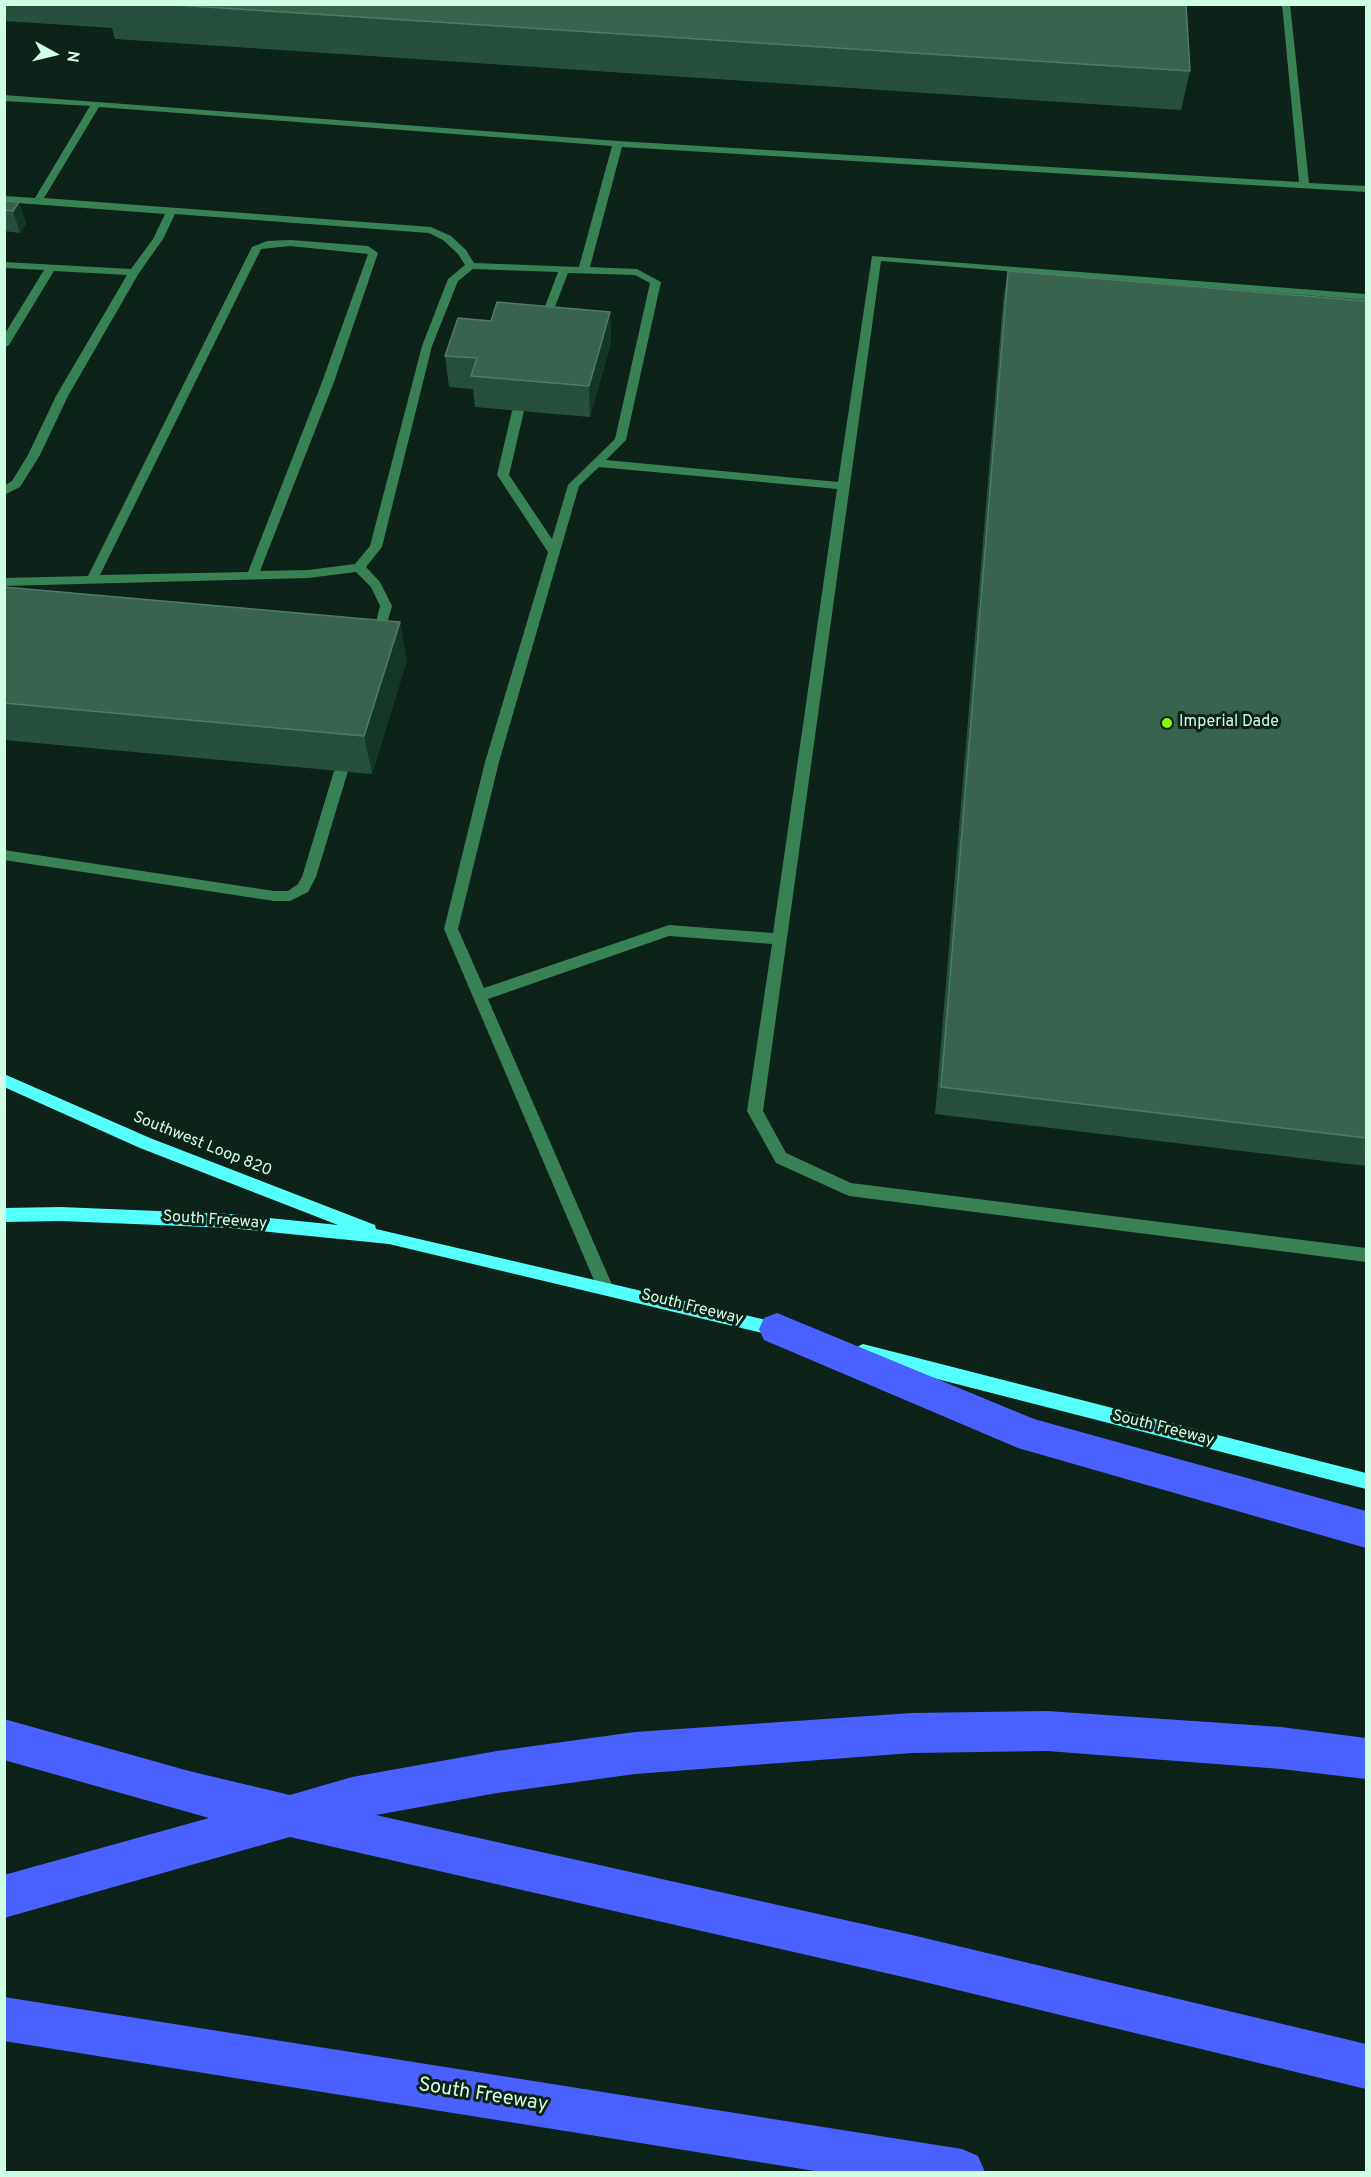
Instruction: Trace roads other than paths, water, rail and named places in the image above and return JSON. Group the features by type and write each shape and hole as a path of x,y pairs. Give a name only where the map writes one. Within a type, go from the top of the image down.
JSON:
{"highway":[{"path":"777,1329 1031,1436 1366,1530"},
{"path":"4,1897 352,1798 497,1772 635,1753 912,1732 1047,1731 1269,1747 1366,1759"},
{"path":"4,1740 189,1792 912,1957 1366,2067"},
{"name":"South Freeway","path":"4,2019 962,2172"}],"main road":[{"name":"Southwest Loop 820","path":"4,1080 145,1143 389,1238"},
{"name":"South Freeway","path":"4,1215 61,1214 218,1220 389,1238 777,1329 1366,1481"}],"lane":[{"path":"1286,4 1304,185"},
{"path":"4,98 618,144 1366,189"},
{"path":"38,201 96,104"},
{"path":"584,269 618,144"},
{"path":"4,200 431,230 447,238 462,252 471,266"},
{"path":"4,491 16,484 34,455 62,396 134,272 158,239 171,211"},
{"path":"92,580 257,247 290,243 368,249 373,252 328,382 252,576"},
{"path":"1366,297 876,258 755,1111 781,1158 849,1189 1366,1256"},
{"path":"4,265 134,272"},
{"path":"4,582 252,576 320,573 358,567 376,547 427,346 453,279 471,266 637,272 656,282 620,440 574,485 492,762 451,929 605,1287"},
{"path":"4,345 51,268"},
{"path":"539,337 564,268"},
{"path":"518,411 503,475 554,550"},
{"path":"596,463 844,486"},
{"path":"358,567 376,585 386,606 376,647"},
{"path":"4,855 290,897 303,888 309,877 341,771"},
{"path":"479,996 669,930 780,939"}],"place":[{"name":"Imperial Dade","path":"1167,723"}]}
